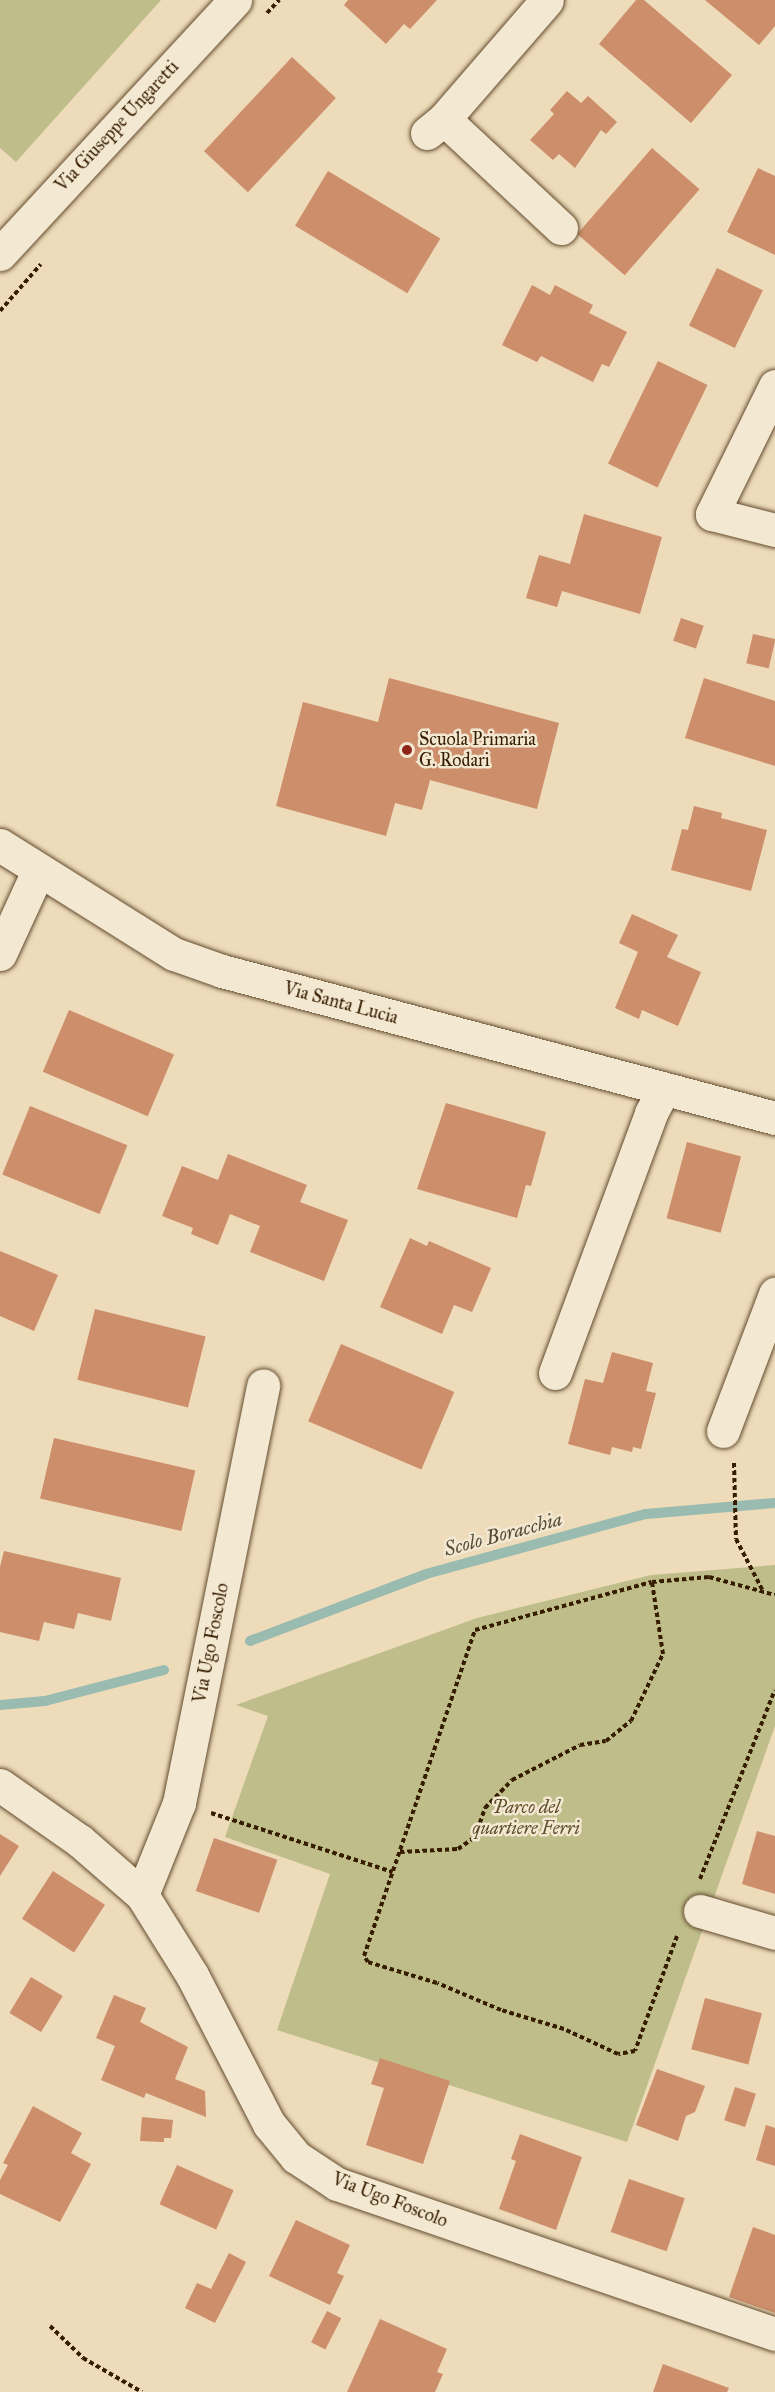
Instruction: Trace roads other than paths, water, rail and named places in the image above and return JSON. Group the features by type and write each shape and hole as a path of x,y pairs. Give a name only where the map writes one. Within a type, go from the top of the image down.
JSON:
{"street":[{"name":"Via Giuseppe Ungaretti","path":"0,254 235,0"},
{"path":"547,0 436,126 561,228"},
{"path":"775,386 712,514 775,530"},
{"name":"Via Santa Lucia","path":"0,845 174,954 222,971 775,1118"},
{"path":"0,954 38,870"},
{"path":"555,1373 651,1113 664,1089"},
{"path":"723,1431 775,1294"},
{"name":"Via Ugo Foscolo","path":"142,1895 179,1803 263,1385"},
{"name":"Via Ugo Foscolo","path":"0,1785 80,1841 142,1895 192,1975 269,2124 296,2157 338,2184 775,2334"},
{"path":"691,1911 775,1933"}],"waterway":[{"name":"Scolo Boracchia","path":"250,1641 426,1574 646,1514 775,1503"},
{"name":"Scolo Boracchia","path":"0,1705 45,1701 164,1670"}],"place":[{"name":"Scuola Primaria G. Rodari","path":"407,750"}],"park label":[{"name":"Parco del quartiere Ferri","path":"526,1818"}]}
